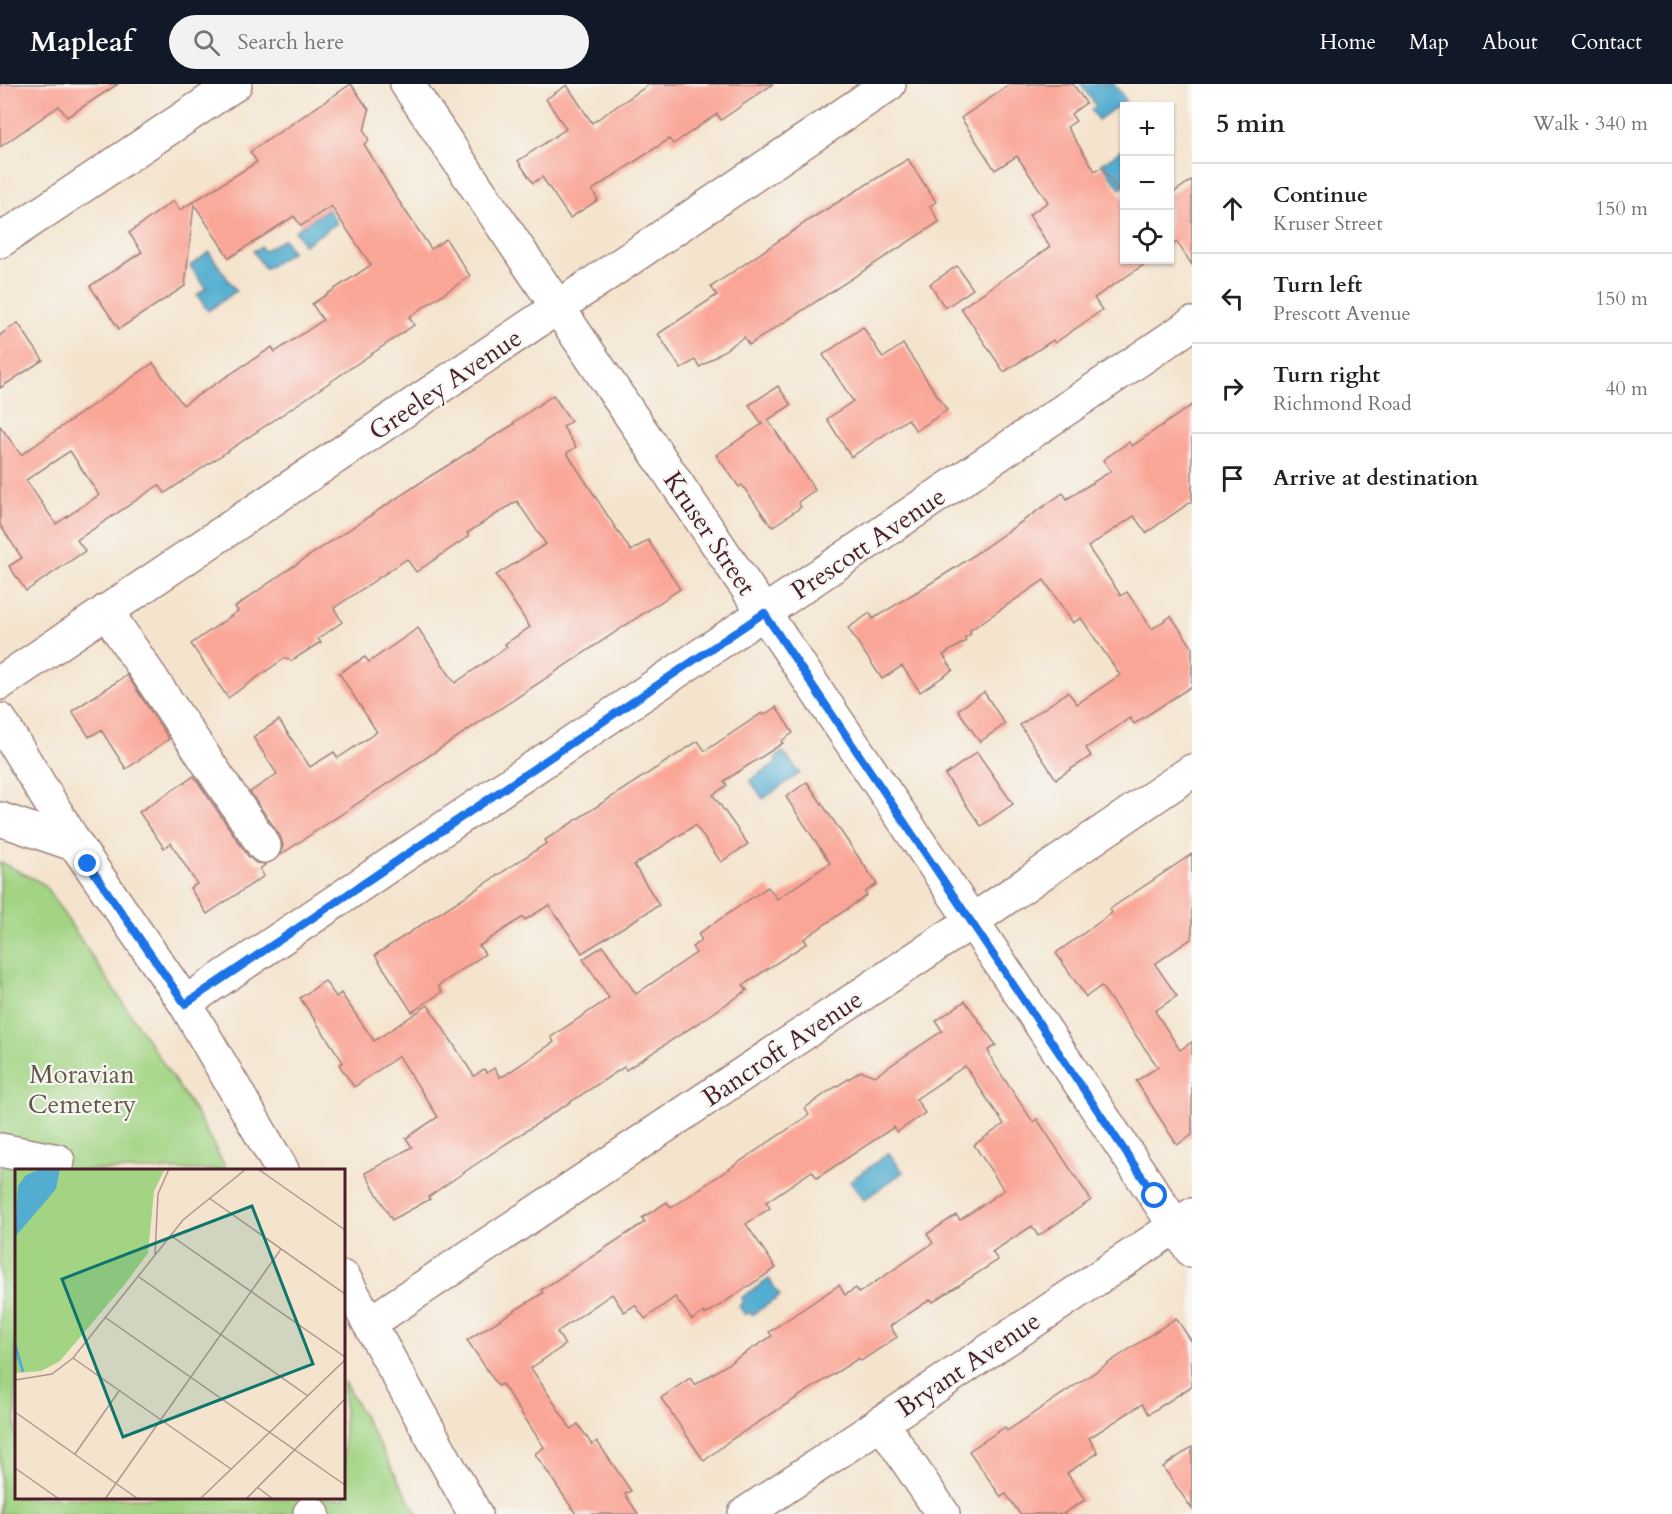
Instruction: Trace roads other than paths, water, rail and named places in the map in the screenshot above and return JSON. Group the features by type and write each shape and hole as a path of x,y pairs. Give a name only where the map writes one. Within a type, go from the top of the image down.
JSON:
{"street":[{"path":"0,241 235,84"},
{"name":"Kruser Street","path":"407,84 972,921 1186,1231"},
{"name":"Greeley Avenue","path":"0,682 889,84"},
{"name":"Prescott Avenue","path":"185,1004 1192,324"},
{"path":"106,611 264,846"},
{"path":"0,720 76,845 185,1004 281,1169"},
{"name":"Bancroft Avenue","path":"370,1323 972,921 1192,771"},
{"path":"0,819 76,845"},
{"path":"0,1150 58,1161"},
{"name":"Bryant Avenue","path":"745,1514 881,1422 1186,1231"},
{"path":"345,1280 475,1514"},
{"path":"881,1422 943,1514"}],"water":[{"path":"1081,84 1114,84 1126,100 1120,102 1098,120 1091,110 1096,106"},
{"path":"1120,151 1120,189 1102,164"},
{"path":"328,209 337,223 304,245 295,231"},
{"path":"284,239 292,252 265,269 253,251 261,247 264,251"},
{"path":"209,252 236,291 208,311 197,295 206,288 190,266"},
{"path":"783,752 800,773 763,799 750,780 777,762 775,758"},
{"path":"889,1153 903,1172 864,1200 850,1181"},
{"path":"769,1279 780,1296 752,1315 750,1312 745,1315 739,1306 744,1302 741,1298"}],"park label":[{"name":"Moravian Cemetery","path":"82,1089"}]}
